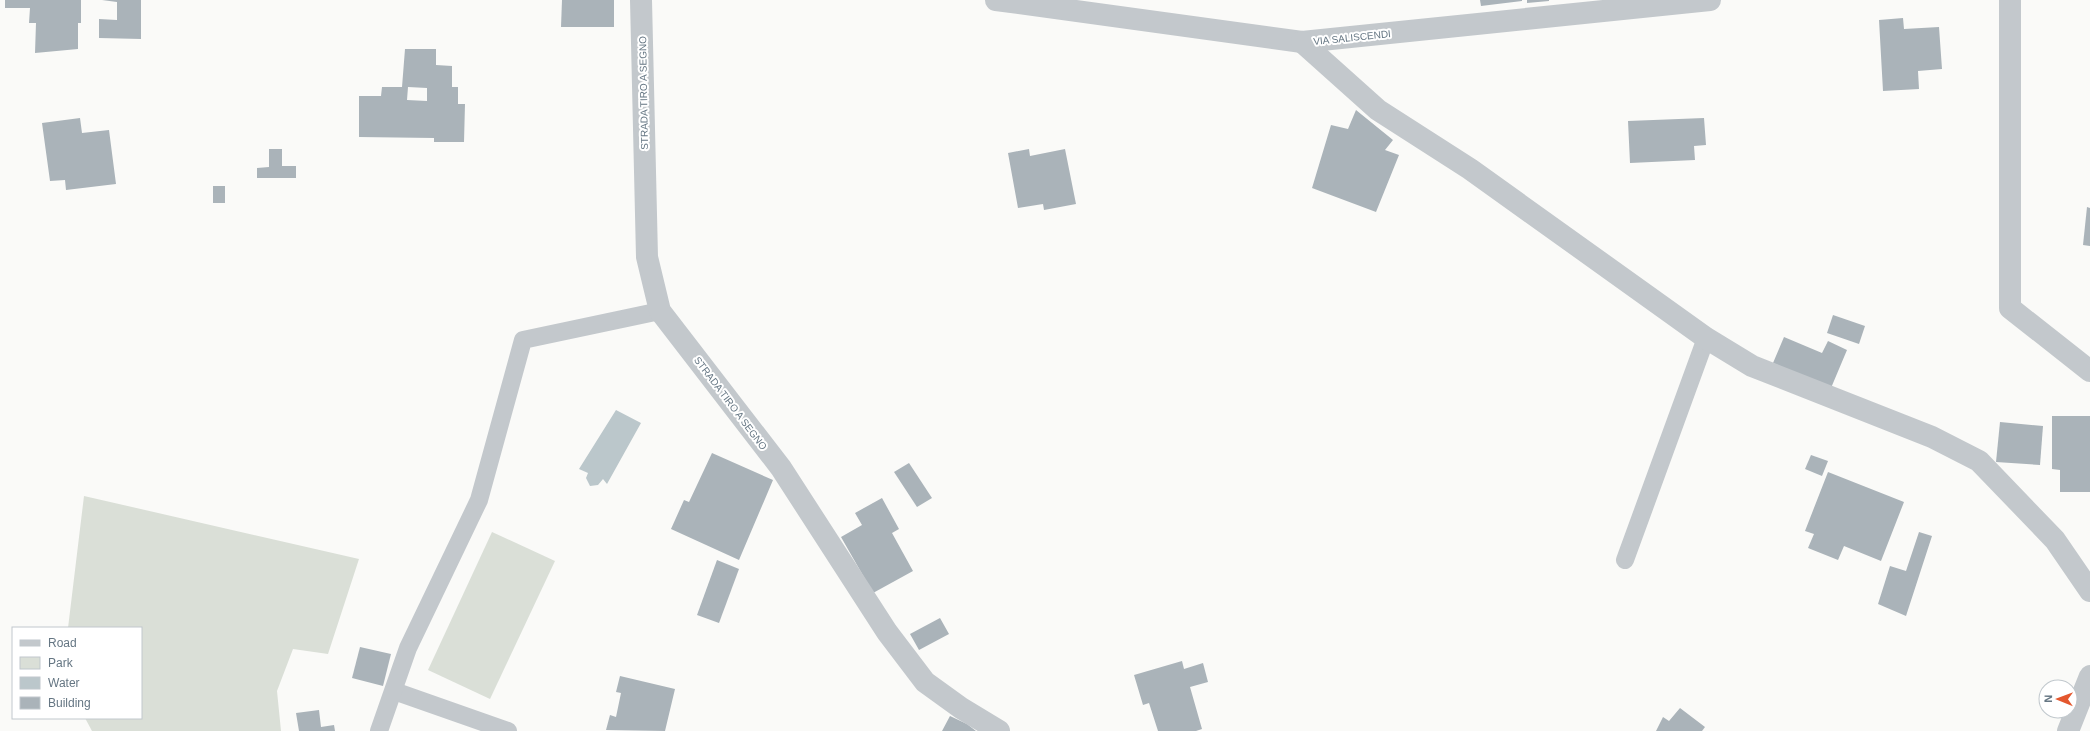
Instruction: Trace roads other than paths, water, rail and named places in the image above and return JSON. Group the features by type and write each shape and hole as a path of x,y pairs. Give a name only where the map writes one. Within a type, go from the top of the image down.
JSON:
{"street":[{"name":"STRADA TIRO A SEGNO","path":"641,0 647,257 660,311 781,468 887,632 925,682 962,708 999,731"},
{"name":"VIA SALISCENDI","path":"996,0 1302,42 1710,0"},
{"path":"2010,0 2010,308 2090,371"},
{"path":"1302,42 1378,110 1470,169 1706,338 1752,366 1932,437 1978,461 2055,540 2090,591"},
{"path":"2068,731 2090,676"}],"lane":[{"path":"379,731 408,648 479,500 523,340 660,311"},
{"path":"1625,560 1706,338"},
{"path":"394,691 508,731"}],"water":[{"path":"616,410 641,423 607,484 603,479 598,485 590,486 586,478 588,473 579,469"}]}
